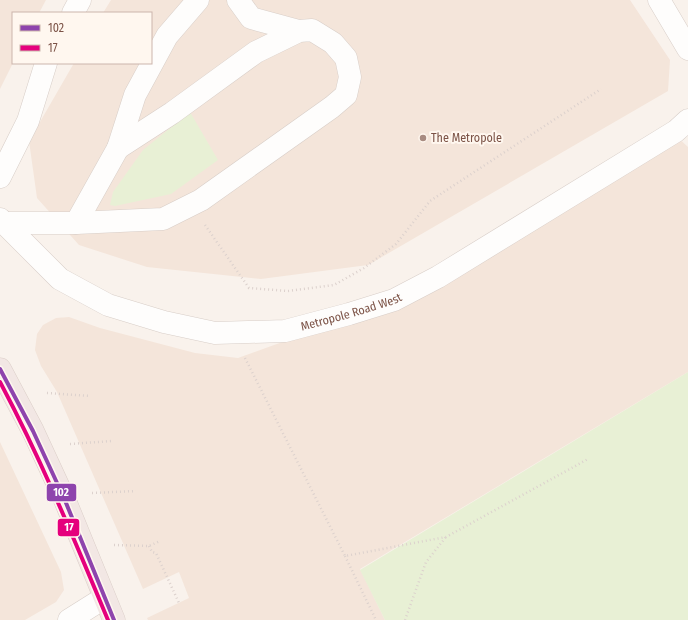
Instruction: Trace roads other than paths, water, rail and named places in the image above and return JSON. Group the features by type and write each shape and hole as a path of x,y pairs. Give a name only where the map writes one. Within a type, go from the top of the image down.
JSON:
{"highway":[{"path":"0,369 33,431 64,498 114,620"}],"street":[{"path":"74,12 80,0"},
{"path":"152,64 167,36 198,0"},
{"path":"2,221 76,223 163,219 201,200 313,121 346,95 350,77 346,58 333,43 312,30 299,31 251,18 238,0"},
{"path":"659,0 688,49"},
{"path":"118,148 172,112 256,52 299,31"},
{"path":"0,177 28,121 46,64"},
{"path":"76,223 118,148 135,95 152,64"},
{"name":"Metropole Road West","path":"2,221 60,279 108,305 164,322 215,333 286,331 394,300 438,277 676,131 688,120"},
{"path":"69,620 104,598"}],"place":[{"name":"The Metropole","path":"423,138"}]}
